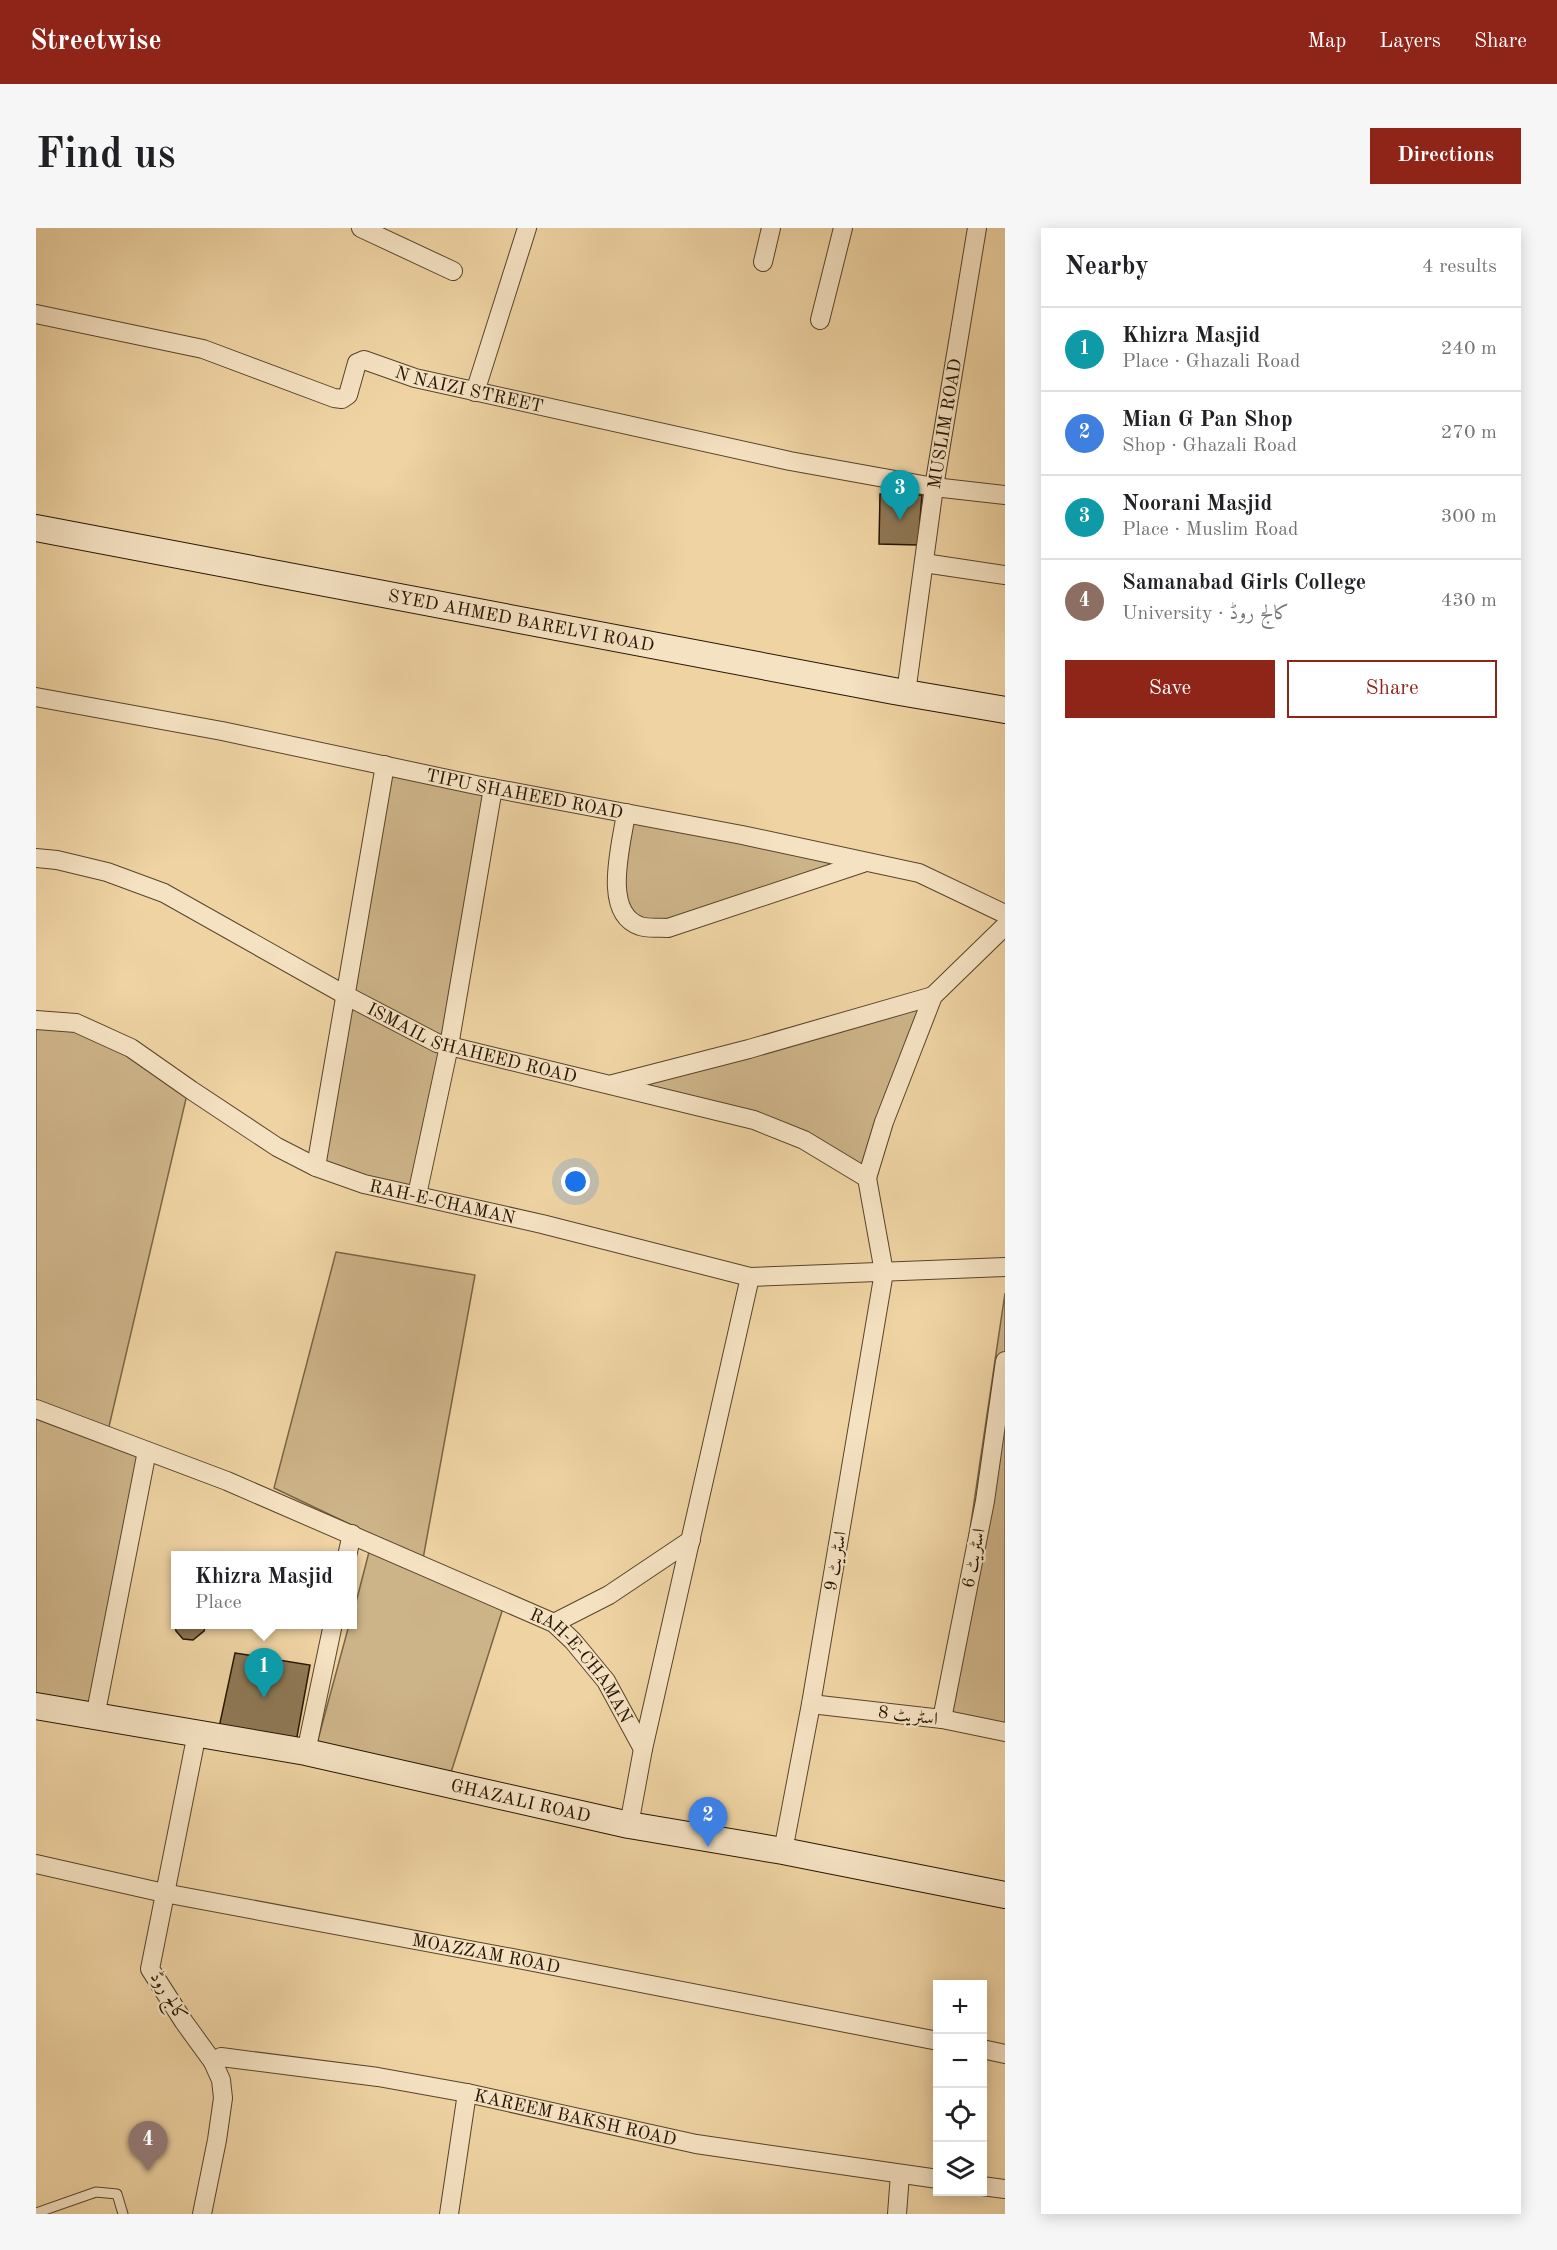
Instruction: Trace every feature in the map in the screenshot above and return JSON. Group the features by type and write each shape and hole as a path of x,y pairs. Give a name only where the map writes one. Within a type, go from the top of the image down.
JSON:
{"main road":[{"name":"SYED AHMED BARELVI ROAD","path":"36,528 1005,710"},
{"name":"GHAZALI ROAD","path":"36,1706 306,1752 629,1826 783,1851 1005,1895"}],"street":[{"path":"361,228 453,271"},
{"path":"475,392 527,228"},
{"path":"764,262 771,228"},
{"path":"820,320 843,228"},
{"name":"MUSLIM ROAD","path":"906,693 934,487 977,228"},
{"name":"N NAIZI STREET","path":"36,314 203,349 334,398 342,399 348,395 357,363 364,360 415,378 790,460 934,487 1005,495"},
{"path":"924,563 1005,575"},
{"name":"TIPU SHAHEED ROAD","path":"36,697 222,731 493,788 742,835 919,873 1005,914"},
{"path":"316,1167 386,765"},
{"path":"417,1195 449,1046 493,788"},
{"path":"626,813 616,886 618,904 629,921 642,927 668,928 865,862"},
{"name":"ISMAIL SHAHEED ROAD","path":"36,858 57,860 107,872 164,893 347,996 437,1043 608,1085 749,1049 933,996"},
{"path":"608,1085 754,1120 804,1140 867,1178 884,1122 933,996 1005,926"},
{"name":"RAH-E-CHAMAN","path":"36,1020 76,1023 131,1048 260,1136 316,1167 364,1184 553,1227 750,1277 1005,1267"},
{"name":"اسٹریٹ 9","path":"783,1851 811,1704 884,1272 867,1178"},
{"path":"629,1826 644,1749 750,1277"},
{"name":"اسٹریٹ 6","path":"942,1719 985,1501 1005,1361"},
{"name":"RAH-E-CHAMAN","path":"36,1409 227,1481 555,1623 606,1681 644,1749"},
{"path":"95,1717 147,1451"},
{"path":"348,1551 352,1534"},
{"path":"555,1623 609,1595 691,1540"},
{"path":"306,1752 332,1629"},
{"name":"اسٹریٹ 8","path":"811,1704 942,1719 1005,1732"},
{"name":"کالج روڈ","path":"197,1733 150,1969 184,2022 213,2061 221,2080 223,2098 202,2214"},
{"name":"MOAZZAM ROAD","path":"36,1864 164,1893 511,1957 933,2040"},
{"path":"987,2050 1005,2054"},
{"name":"KAREEM BAKSH ROAD","path":"213,2061 221,2057 232,2058 378,2077 467,2093 696,2144 933,2179"},
{"path":"449,2214 467,2093"},
{"path":"897,2214 900,2174"},
{"path":"987,2187 1005,2189"}],"lane":[{"path":"36,2213 96,2192 117,2194 123,2214"}],"shaded area":[{"path":"385,765 493,788 417,1195 314,1158"},
{"path":"626,813 865,862 641,927 616,886"},
{"path":"933,996 869,1184 804,1140 608,1085"},
{"path":"36,1018 69,1023 189,1086 107,1435 154,1454 100,1719 36,1706"},
{"path":"336,1252 475,1275 423,1559 274,1488"},
{"path":"1005,1293 1005,1732 942,1719"},
{"path":"370,1548 504,1605 448,1782 316,1747 348,1629 357,1629 357,1598"}],"building":[{"path":"880,494 922,495 918,545 879,544"},
{"path":"176,1629 205,1629 193,1640 183,1639"},
{"path":"235,1653 310,1665 296,1742 218,1732"}],"place":[{"name":"Noorani Masjid","path":"900,520"},
{"name":"Khizra Masjid","path":"264,1698"},
{"name":"Mian G Pan Shop","path":"708,1847"},
{"name":"Samanabad Girls College","path":"148,2171"}]}
